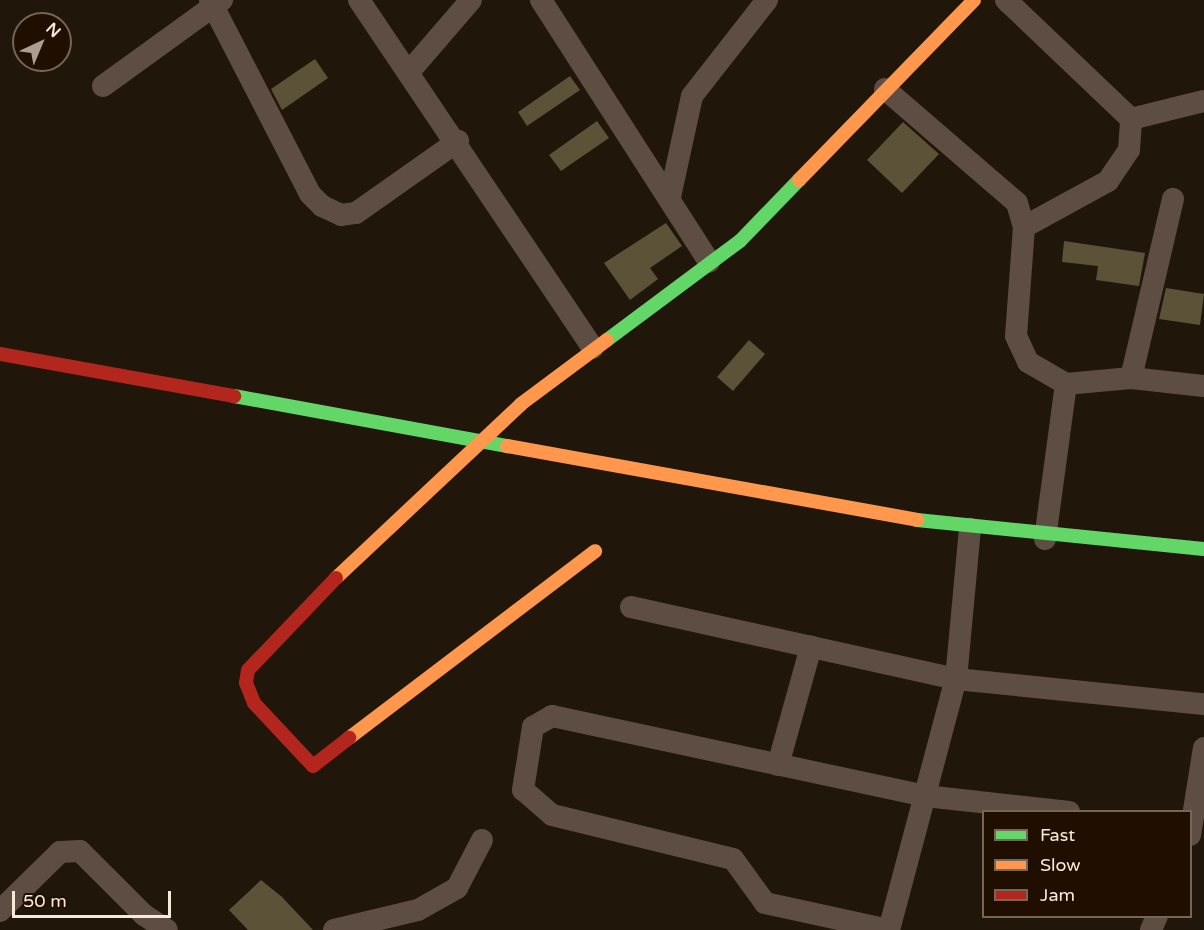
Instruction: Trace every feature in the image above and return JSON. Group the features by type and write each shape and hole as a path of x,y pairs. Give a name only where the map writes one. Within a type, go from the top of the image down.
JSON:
{"street":[{"path":"359,0 458,141 592,348"},
{"path":"409,72 471,0"},
{"path":"541,0 670,197 709,262"},
{"path":"670,197 692,96 767,0"},
{"path":"595,552 313,766 254,703 246,684 248,670 328,584 484,442 521,404 592,348 740,241 885,89 974,0"},
{"path":"1006,0 1131,119 1130,150 1108,181 1024,227"},
{"path":"104,86 215,2 310,194 322,206 341,215 356,213 458,141"},
{"path":"885,89 1011,196 1024,227 1016,336 1020,353 1066,384 1131,378 1204,386"},
{"path":"1131,119 1204,101"},
{"path":"1131,378 1173,199"},
{"path":"0,354 970,529 1045,539 1204,549"},
{"path":"1045,539 1066,384"},
{"path":"970,529 956,679 925,796 889,930 765,903 733,859 552,815 523,790 533,727 552,716 925,796 1051,810"},
{"path":"631,607 956,679 1204,704"},
{"path":"778,765 811,647"},
{"path":"1195,828 1204,748"},
{"path":"334,930 418,910 457,888 482,840"},
{"path":"0,911 69,850 87,856 138,922 167,930"}],"building":[{"path":"315,59 328,78 282,110 271,89"},
{"path":"570,76 580,90 527,126 518,112"},
{"path":"597,121 609,138 561,171 549,155"},
{"path":"903,122 939,154 902,193 867,160"},
{"path":"666,223 682,246 650,268 658,279 630,300 604,263"},
{"path":"1064,241 1145,253 1139,286 1096,280 1098,266 1062,262"},
{"path":"1166,288 1204,294 1200,325 1159,319"},
{"path":"749,340 765,354 733,391 717,377"},
{"path":"261,880 282,897 313,930 248,930 229,910"}],"traffic: fast":[{"path":"607,340 740,241 799,180"},
{"path":"234,396 507,446"},
{"path":"917,520 1204,549"}],"traffic: slow":[{"path":"799,180 974,0"},
{"path":"336,578 521,404 607,340"},
{"path":"507,446 917,520"},
{"path":"349,738 595,551"}],"traffic: jam":[{"path":"0,354 234,396"},
{"path":"336,578 248,670 246,683 254,703 313,766 349,738"}]}
